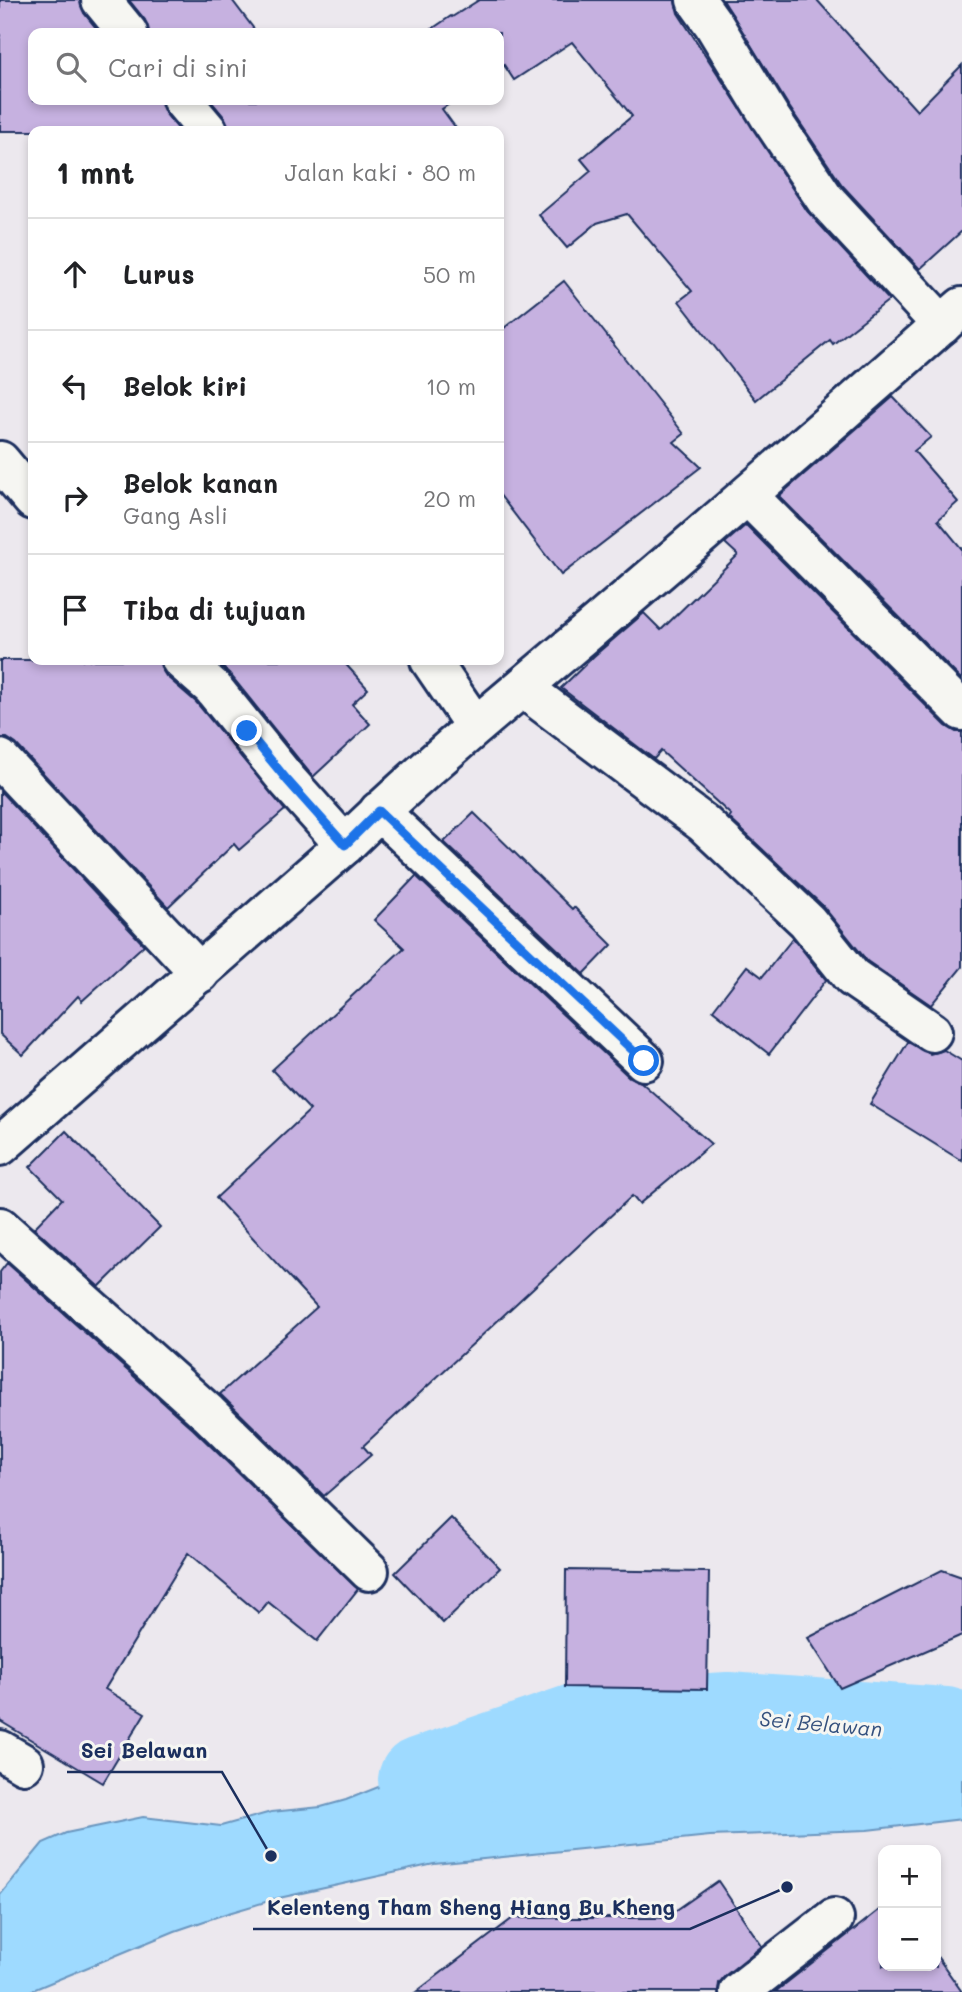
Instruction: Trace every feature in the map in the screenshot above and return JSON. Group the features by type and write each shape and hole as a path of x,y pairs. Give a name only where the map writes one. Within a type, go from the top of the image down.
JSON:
{"street":[{"path":"101,0 124,28"},
{"path":"0,1146 345,845 379,811 475,726 748,496 952,316 825,199 696,0"},
{"path":"187,105 204,126"},
{"path":"0,461 28,494"},
{"path":"748,496 962,711"},
{"path":"187,665 212,687 287,780 345,845"},
{"path":"433,665 475,726"},
{"path":"523,688 704,823 807,921 852,977 932,1032"},
{"path":"0,759 200,973"},
{"path":"379,811 644,1061"},
{"path":"0,1227 208,1413 369,1571"},
{"path":"739,1992 834,1918"}],"water":[{"name":"Sei Belawan","path":"962,1718 962,1819 867,1830 710,1836 434,1864 279,1898 175,1931 28,1992 0,1992 0,1895 43,1843 66,1833 143,1817 221,1826 271,1812 321,1807 346,1800 468,1751 550,1739 769,1737 845,1732 922,1720"}],"building":[{"path":"0,0 80,0 84,13 96,28 28,28 28,105 163,105 165,113 176,126 28,126 28,131 0,131"},
{"path":"129,0 232,0 253,28 147,28 145,20"},
{"path":"479,0 675,0 678,13 807,211 889,300 833,344 830,340 756,400 679,301 692,291 627,214 597,223 567,248 539,215 591,171 581,159 632,116 572,42 514,80 504,65 504,28 433,28"},
{"path":"723,0 817,0 917,111 962,65 962,231 920,269 842,185 788,105"},
{"path":"214,105 448,105 442,109 454,126 227,126 225,118"},
{"path":"564,281 684,434 674,442 701,467 561,575 504,501 504,328"},
{"path":"893,397 931,437 914,451 958,502 938,520 962,549 962,680 779,496"},
{"path":"746,525 946,726 956,732 962,732 962,967 931,1005 867,961 822,905 729,818 731,815 661,751 654,759 561,688 644,613 661,630 738,555 725,543"},
{"path":"0,660 28,660 28,665 161,665 166,676 196,702 285,810 239,850 234,844 168,907 16,744 7,738 0,738"},
{"path":"220,665 346,665 368,689 352,704 370,724 313,777"},
{"path":"0,791 144,945 82,1001 78,996 23,1055 0,1034"},
{"path":"474,813 612,945 584,974 444,842"},
{"path":"416,876 629,1077 641,1082 711,1144 639,1204 632,1196 363,1446 371,1455 324,1496 220,1394 317,1307 216,1198 310,1110 272,1070 404,948 374,920"},
{"path":"793,938 826,980 769,1054 713,1010 747,966 762,977"},
{"path":"908,1042 930,1054 944,1050 962,1061 962,1161 870,1104"},
{"path":"66,1131 160,1227 99,1287 34,1228 62,1199 30,1167"},
{"path":"7,1263 193,1429 358,1589 317,1641 268,1602 259,1613 188,1553 105,1689 145,1713 103,1783 0,1721 0,1272"},
{"path":"451,1518 500,1568 443,1623 395,1573"},
{"path":"566,1570 709,1572 707,1689 565,1687"},
{"path":"942,1570 962,1577 962,1635 840,1688 808,1638"},
{"path":"718,1881 762,1946 726,1975 719,1983 718,1992 416,1992 513,1918 665,1918"},
{"path":"878,1911 878,1971 941,1971 941,1962 962,1992 775,1992"}],"waterway":[{"name":"Sei Belawan","path":"421,1780 584,1724 728,1715 945,1730 962,1735"}],"place":[{"name":"Sei Belawan","path":"271,1856"},
{"name":"Kelenteng Tham Sheng Hiang Bu Kheng","path":"787,1887"}],"route":[{"path":"247,731 345,845 379,811 644,1061"}]}
